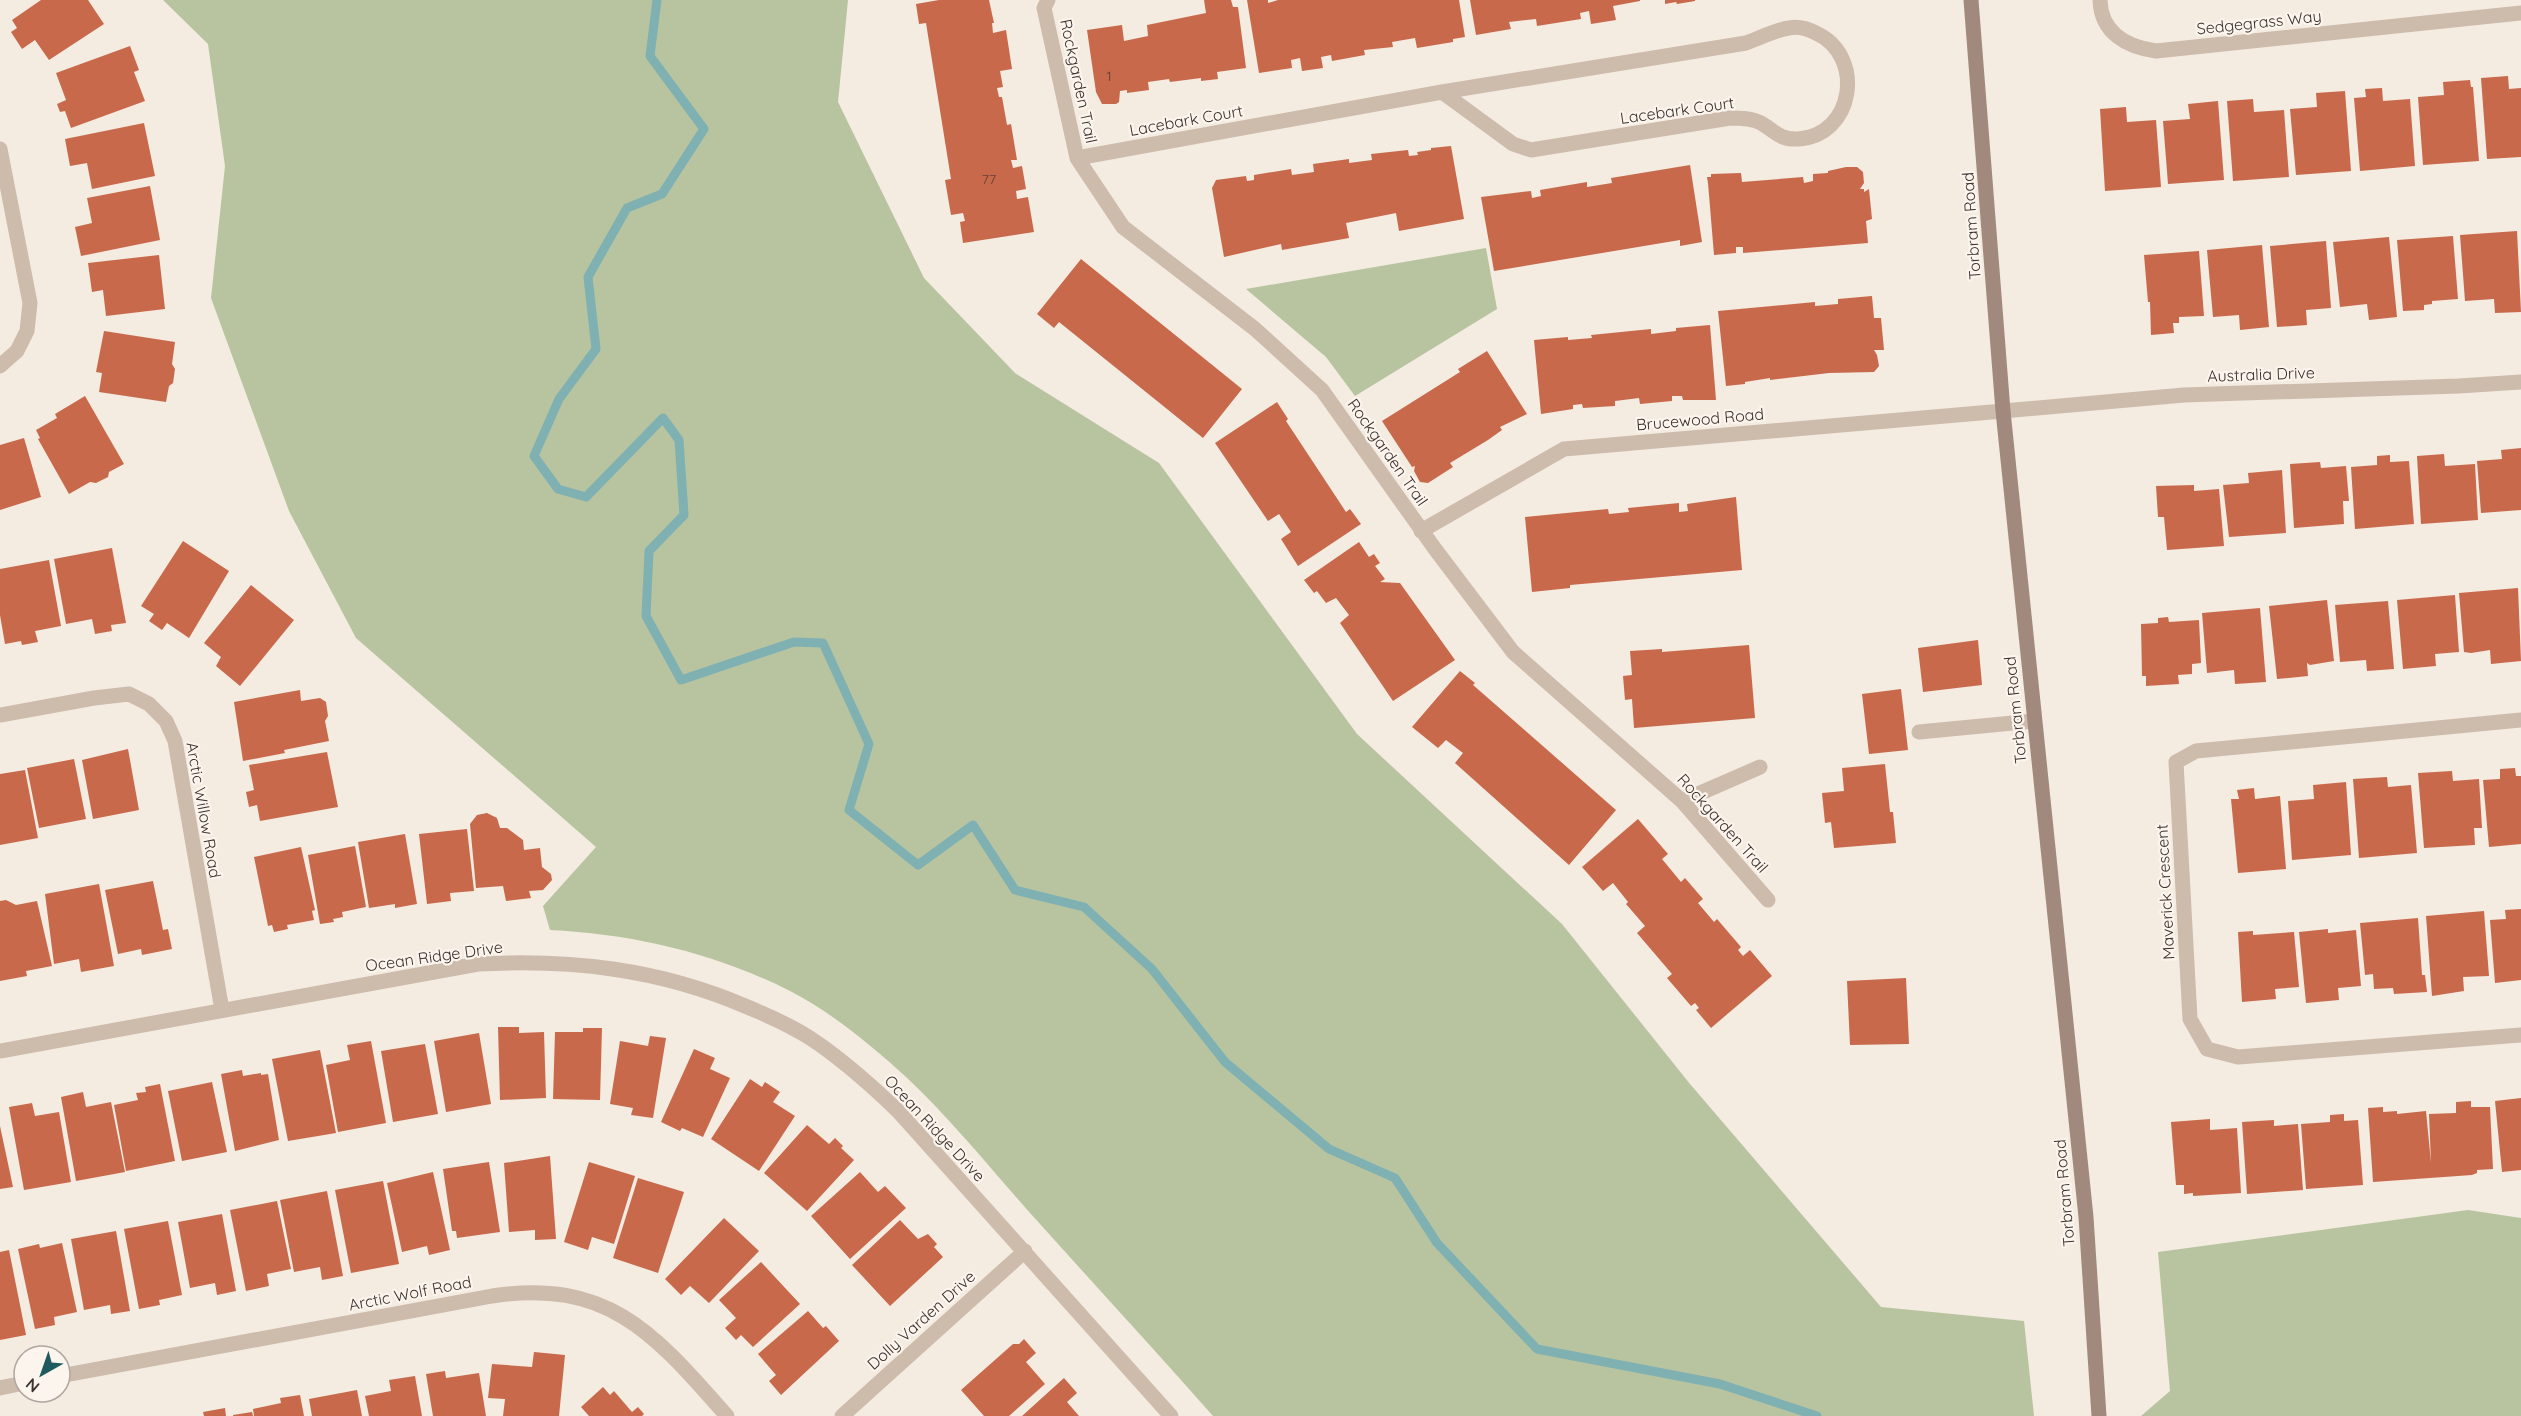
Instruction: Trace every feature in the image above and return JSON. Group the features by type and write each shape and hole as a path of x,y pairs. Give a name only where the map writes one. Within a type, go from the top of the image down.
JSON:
{"main road":[{"name":"Torbram Road","path":"1971,0 2003,411 2085,1217 2099,1416"}],"street":[{"name":"Rockgarden Trail","path":"1048,0 1044,8 1077,158 1123,227 1255,329 1322,390 1421,531 1513,652 1682,801 1768,900"},
{"name":"Sedgegrass Way","path":"2100,0 2100,10 2113,34 2136,48 2156,51 2521,13"},
{"name":"Lacebark Court","path":"1077,158 1442,92 1746,43 1791,27 1808,29 1831,43 1846,65 1849,82 1846,100 1839,116 1826,128 1811,136 1797,139 1784,138 1772,133 1762,124 1746,118 1730,118 1531,150 1513,144 1442,92"},
{"path":"0,149 30,303 27,331 17,351 0,366"},
{"name":"Australia Drive","path":"2003,411 2184,395 2521,382"},
{"name":"Brucewood Road","path":"1421,531 1563,449 2003,411"},
{"name":"Arctic Willow Road","path":"0,715 129,694 149,704 166,721 175,741 222,1010"},
{"name":"Maverick Crescent","path":"2521,720 2196,751 2176,762 2190,1019 2207,1049 2238,1057 2521,1035"},
{"path":"1919,732 2034,721"},
{"path":"1682,801 1760,767"},
{"name":"Ocean Ridge Drive","path":"0,1051 450,969 521,962 568,963 615,968 655,975 693,986 772,1018 809,1037 869,1083 898,1110 1171,1416"},
{"name":"Dolly Varden Drive","path":"842,1416 1025,1251"},
{"name":"Arctic Wolf Road","path":"72,1374 492,1296 518,1292 542,1293 597,1304 620,1314 668,1350 727,1416"}],"green space":[{"path":"163,0 848,0 838,102 924,278 1015,373 1159,463 1357,734 1562,924 1690,1084 1881,1307 2024,1321 2034,1416 1213,1416 938,1109 893,1065 835,1019 790,991 733,966 703,956 643,941 550,930 543,906 596,847 356,638 289,511 211,298 225,166 208,44"},
{"path":"1486,248 1497,309 1355,396 1326,357 1246,289"},
{"path":"2468,1210 2521,1218 2521,1416 2141,1416 2170,1391 2158,1252"}],"building":[{"path":"41,0 88,0 104,24 49,60 35,40 22,49 11,32 17,28 12,20"},
{"path":"939,0 989,0 994,23 992,23 993,33 1006,30 1012,69 1000,71 1003,87 997,88 999,97 1002,97 1007,125 1011,124 1017,160 1011,160 1013,168 1022,166 1026,189 1016,191 1017,199 1028,197 1034,232 963,243 960,222 965,221 963,213 951,215 945,180 951,179 926,23 919,24 916,4"},
{"path":"1204,0 1231,0 1233,7 1238,7 1246,68 1217,72 1218,79 1201,81 1201,78 1170,82 1169,79 1148,82 1149,90 1127,93 1127,90 1120,91 1119,102 1102,104 1096,92 1087,30 1122,25 1124,41 1148,36 1147,25 1206,13"},
{"path":"1247,0 1268,0 1268,3 1278,0 1459,0 1465,37 1453,39 1453,42 1417,48 1415,38 1392,42 1393,47 1364,50 1365,55 1332,61 1331,55 1321,57 1323,68 1302,71 1300,58 1291,60 1292,68 1259,73"},
{"path":"1470,0 1640,1 1613,6 1616,20 1591,24 1589,11 1580,13 1581,19 1537,26 1536,19 1509,22 1511,29 1476,35"},
{"path":"1665,0 1695,0 1695,1 1665,4"},
{"path":"130,46 139,70 134,72 145,101 71,128 65,111 60,112 57,104 66,100 56,73"},
{"path":"2508,76 2509,89 2521,88 2521,157 2487,159 2481,78"},
{"path":"2470,80 2471,87 2473,87 2479,161 2423,165 2418,97 2444,95 2443,82"},
{"path":"2382,88 2383,101 2410,99 2415,166 2360,171 2354,98 2366,97 2365,89"},
{"path":"2345,91 2351,171 2296,175 2290,109 2317,107 2316,93"},
{"path":"2253,99 2254,112 2284,110 2289,177 2233,181 2227,101"},
{"path":"2218,101 2224,180 2168,184 2163,121 2190,119 2188,104"},
{"path":"2126,107 2127,122 2156,120 2161,187 2105,191 2100,109"},
{"path":"144,123 155,176 92,189 87,163 70,166 65,139"},
{"path":"1451,146 1464,219 1399,231 1396,213 1346,223 1349,238 1282,250 1281,244 1224,257 1212,188 1216,180 1246,176 1247,181 1254,180 1254,175 1291,169 1292,175 1314,172 1313,164 1349,159 1349,163 1372,160 1371,154 1408,150 1409,156 1418,155 1417,152 1431,150 1431,148"},
{"path":"1690,165 1702,242 1680,246 1680,240 1494,271 1481,197 1531,191 1532,198 1541,196 1540,190 1587,182 1587,187 1612,183 1611,178"},
{"path":"1857,167 1863,172 1864,183 1860,189 1864,189 1864,192 1869,189 1872,219 1866,221 1868,243 1743,253 1743,247 1736,247 1736,253 1714,255 1707,177 1711,177 1711,174 1741,173 1742,182 1803,177 1804,183 1813,181 1813,174 1828,173 1828,171"},
{"path":"150,186 160,240 81,256 75,227 92,223 87,198"},
{"path":"2517,231 2521,312 2495,313 2494,299 2465,301 2460,235"},
{"path":"2453,236 2458,299 2432,301 2432,304 2424,305 2424,310 2403,311 2397,240"},
{"path":"2389,237 2397,317 2369,320 2367,304 2340,307 2333,242"},
{"path":"2326,241 2331,308 2306,310 2307,325 2277,327 2270,246"},
{"path":"2262,245 2269,327 2240,330 2239,315 2213,317 2207,250"},
{"path":"2199,251 2204,316 2179,317 2179,323 2173,323 2174,333 2151,335 2150,302 2148,302 2144,255"},
{"path":"159,255 165,309 106,316 103,290 92,292 88,263"},
{"path":"1081,259 1242,389 1203,438 1059,322 1054,328 1037,314"},
{"path":"1872,296 1874,318 1881,318 1884,350 1874,350 1879,366 1874,372 1829,373 1770,380 1770,378 1726,386 1718,311 1815,302 1815,306 1838,304 1838,299"},
{"path":"1710,325 1716,400 1683,400 1682,396 1672,396 1672,401 1640,404 1639,398 1615,401 1615,406 1583,408 1582,404 1573,405 1573,409 1541,414 1534,340 1568,337 1568,340 1592,338 1591,335 1651,329 1651,334 1676,331 1676,328"},
{"path":"104,331 175,342 172,364 175,369 173,383 169,386 166,402 99,392 102,373 96,372"},
{"path":"1487,351 1527,414 1500,427 1502,430 1450,463 1453,467 1428,483 1420,482 1414,471 1415,466 1412,467 1382,421 1460,372 1458,369"},
{"path":"85,396 124,464 109,472 108,477 96,483 90,482 69,494 38,439 40,438 36,430 57,418 55,414"},
{"path":"1277,402 1288,419 1286,421 1346,512 1350,509 1361,524 1298,566 1281,539 1291,532 1279,514 1268,521 1215,443"},
{"path":"24,438 41,497 0,510 0,445"},
{"path":"2521,448 2521,510 2481,513 2477,461 2502,459 2501,450"},
{"path":"2444,454 2445,466 2475,464 2478,520 2421,524 2417,456"},
{"path":"2390,455 2390,462 2409,461 2414,524 2355,529 2351,467 2377,465 2377,456"},
{"path":"2320,462 2321,468 2346,466 2349,501 2343,501 2344,524 2294,528 2290,464"},
{"path":"2282,470 2286,533 2229,537 2223,485 2249,483 2248,473"},
{"path":"2194,485 2194,491 2219,489 2224,546 2167,550 2164,517 2158,517 2156,486"},
{"path":"1736,497 1742,570 1570,585 1570,588 1532,592 1525,517 1608,509 1609,514 1629,512 1628,508 1679,503 1679,512 1688,511 1687,504"},
{"path":"183,541 229,571 189,638 167,623 162,630 149,621 154,614 141,606"},
{"path":"1359,542 1369,557 1374,554 1380,563 1375,566 1385,579 1380,582 1400,583 1455,660 1393,701 1340,623 1349,615 1336,598 1326,603 1304,580"},
{"path":"112,548 126,623 111,625 112,631 95,634 92,619 66,624 54,559"},
{"path":"49,560 61,626 35,631 38,642 22,645 21,641 5,644 0,615 0,569"},
{"path":"251,585 294,620 240,686 216,666 221,657 204,643"},
{"path":"2518,588 2521,661 2491,664 2490,650 2464,652 2459,593"},
{"path":"2455,595 2459,652 2435,654 2436,666 2403,669 2397,600"},
{"path":"2327,600 2334,661 2310,665 2307,663 2308,676 2277,679 2269,606"},
{"path":"2388,601 2394,669 2367,671 2366,660 2340,662 2335,605"},
{"path":"2260,608 2266,682 2235,684 2234,670 2207,673 2202,613"},
{"path":"2168,617 2169,622 2199,620 2201,663 2192,664 2192,674 2178,675 2179,684 2146,686 2146,676 2142,676 2141,624 2158,623 2158,618"},
{"path":"1978,640 1982,685 1923,692 1918,648"},
{"path":"1749,645 1755,718 1634,728 1632,699 1625,700 1623,676 1632,675 1630,651 1662,649 1662,652"},
{"path":"1460,671 1475,683 1473,685 1616,810 1569,865 1455,763 1463,753 1446,740 1438,748 1412,727"},
{"path":"1901,689 1908,750 1869,754 1862,694"},
{"path":"300,690 301,701 320,698 326,702 328,716 325,721 329,741 243,761 234,702"},
{"path":"128,749 139,810 93,819 82,760"},
{"path":"327,752 338,807 260,821 257,805 249,807 246,792 254,790 249,765"},
{"path":"74,759 86,819 39,828 27,768"},
{"path":"1885,764 1896,843 1834,848 1831,822 1825,823 1822,793 1844,791 1842,768"},
{"path":"2515,768 2516,776 2521,776 2521,844 2489,847 2483,780 2500,779 2500,769"},
{"path":"25,770 38,838 0,845 0,774"},
{"path":"2452,771 2453,781 2479,779 2482,828 2474,828 2475,845 2424,848 2418,773"},
{"path":"2387,777 2388,787 2411,785 2417,853 2359,858 2353,779"},
{"path":"2346,782 2351,855 2292,860 2288,801 2314,799 2313,785"},
{"path":"2254,788 2255,799 2280,796 2286,869 2238,873 2231,799 2239,799 2237,790"},
{"path":"487,813 497,818 500,828 507,828 523,840 524,850 540,848 542,867 551,874 552,880 543,890 529,891 531,898 506,901 503,886 476,888 470,824 477,815"},
{"path":"1638,819 1668,854 1662,859 1681,882 1685,878 1703,899 1698,903 1714,922 1717,919 1741,947 1738,950 1743,956 1750,950 1772,976 1711,1028 1696,1010 1699,1008 1695,1003 1691,1006 1667,978 1672,974 1637,933 1645,926 1626,904 1628,902 1613,883 1603,891 1582,867"},
{"path":"467,829 474,891 450,893 451,901 427,904 419,834"},
{"path":"405,834 417,904 395,908 395,904 369,908 358,842"},
{"path":"355,846 366,907 342,912 343,917 333,919 334,922 320,924 308,855"},
{"path":"301,847 315,910 312,911 314,920 287,925 288,929 274,932 272,925 268,926 254,857"},
{"path":"153,881 163,930 168,929 172,949 142,955 141,949 118,954 105,890"},
{"path":"99,884 114,966 81,972 79,959 54,964 45,894"},
{"path":"6,900 16,905 37,901 52,966 26,971 27,976 0,981 0,901"},
{"path":"2521,909 2521,980 2495,983 2490,920 2506,919 2505,910"},
{"path":"2484,911 2489,976 2463,977 2464,991 2432,996 2426,916"},
{"path":"2418,918 2422,975 2425,975 2427,992 2394,994 2393,988 2374,989 2373,974 2365,975 2360,923"},
{"path":"2328,929 2328,933 2356,930 2361,986 2338,988 2339,1000 2306,1003 2299,932"},
{"path":"2253,931 2253,935 2294,932 2299,987 2275,989 2276,999 2242,1002 2238,932"},
{"path":"1906,978 1909,1044 1850,1045 1847,981"},
{"path":"498,1027 519,1027 519,1033 544,1032 546,1098 500,1100"},
{"path":"583,1028 602,1028 600,1100 553,1099 555,1032 583,1032"},
{"path":"479,1033 491,1104 446,1112 434,1041"},
{"path":"650,1036 666,1038 653,1118 631,1115 633,1108 610,1104 620,1041 648,1046"},
{"path":"371,1041 386,1123 338,1132 326,1065 350,1060 347,1045"},
{"path":"425,1044 438,1114 393,1122 381,1051"},
{"path":"694,1049 715,1058 710,1069 730,1078 703,1137 682,1128 680,1131 661,1122"},
{"path":"320,1050 336,1133 288,1141 272,1059"},
{"path":"242,1070 243,1076 268,1074 279,1140 235,1151 221,1074"},
{"path":"750,1079 762,1087 765,1082 780,1092 773,1102 795,1116 759,1171 711,1139"},
{"path":"212,1082 227,1152 182,1161 168,1091"},
{"path":"160,1084 175,1161 126,1171 114,1105 138,1100 136,1093 146,1092 145,1087"},
{"path":"83,1092 86,1107 111,1102 125,1172 76,1181 61,1097"},
{"path":"2521,1098 2521,1170 2502,1172 2495,1101"},
{"path":"2471,1101 2471,1107 2490,1107 2493,1169 2477,1170 2477,1173 2472,1175 2373,1182 2368,1108 2383,1107 2383,1112 2397,1111 2397,1114 2426,1111 2431,1163 2429,1114 2456,1113 2456,1102"},
{"path":"32,1103 35,1116 59,1112 71,1182 24,1190 9,1107"},
{"path":"2344,1114 2344,1121 2358,1120 2363,1185 2306,1189 2301,1124 2330,1122 2330,1115"},
{"path":"2210,1119 2210,1130 2237,1128 2241,1193 2193,1196 2193,1193 2184,1194 2184,1185 2176,1185 2171,1122"},
{"path":"2274,1120 2274,1126 2298,1124 2303,1190 2247,1194 2242,1122"},
{"path":"807,1125 829,1144 835,1138 843,1146 841,1148 854,1160 807,1211 764,1173"},
{"path":"0,1126 13,1187 0,1189"},
{"path":"550,1156 556,1239 535,1240 535,1230 509,1232 504,1163"},
{"path":"489,1162 500,1232 457,1238 456,1231 452,1231 443,1169"},
{"path":"589,1162 635,1176 614,1244 592,1237 588,1250 564,1242"},
{"path":"433,1172 450,1250 429,1255 427,1246 402,1252 387,1183"},
{"path":"860,1172 878,1192 885,1186 906,1208 850,1259 811,1216"},
{"path":"638,1178 684,1192 658,1273 613,1258"},
{"path":"383,1181 399,1264 351,1273 335,1190"},
{"path":"327,1191 343,1276 322,1280 320,1267 294,1272 280,1200"},
{"path":"277,1201 291,1269 267,1274 269,1286 246,1291 230,1210"},
{"path":"222,1214 236,1291 217,1295 215,1283 190,1288 178,1222"},
{"path":"724,1218 759,1251 709,1303 690,1286 681,1295 665,1279"},
{"path":"900,1220 918,1239 928,1234 937,1244 934,1247 943,1257 890,1306 852,1265"},
{"path":"168,1221 182,1295 159,1300 160,1305 139,1309 124,1229"},
{"path":"116,1231 130,1311 111,1314 110,1305 84,1310 71,1239"},
{"path":"62,1243 77,1312 54,1317 55,1325 35,1329 18,1249 39,1244 40,1248"},
{"path":"9,1250 26,1335 0,1340 0,1252"},
{"path":"761,1262 800,1304 753,1347 741,1335 736,1340 725,1328 736,1318 719,1300"},
{"path":"808,1311 839,1341 781,1395 769,1381 776,1375 758,1354"},
{"path":"1024,1339 1036,1353 1026,1362 1045,1384 1009,1416 984,1416 961,1390 1013,1344 1019,1344"},
{"path":"534,1352 565,1355 559,1416 503,1416 505,1399 488,1398 492,1364 532,1367"},
{"path":"445,1371 446,1378 479,1373 486,1416 433,1416 426,1374"},
{"path":"415,1376 422,1416 369,1416 365,1396 391,1391 389,1380"},
{"path":"1064,1378 1077,1393 1067,1402 1079,1416 1022,1416"},
{"path":"603,1387 610,1395 614,1391 632,1412 638,1407 644,1414 642,1416 589,1416 581,1407"},
{"path":"357,1390 362,1416 312,1416 309,1399"},
{"path":"300,1395 304,1416 254,1416 253,1409 281,1403 280,1398"},
{"path":"225,1408 226,1416 204,1416 203,1412"},
{"path":"252,1412 253,1416 233,1416 233,1415"}],"waterway":[{"path":"657,0 650,56 704,129 662,194 627,208 588,277 596,349 559,399 534,456 558,489 586,497 663,418 679,440 684,515 649,551 646,616 681,680 794,642 823,643 869,744 849,810 918,865 973,825 1015,890 1084,907 1152,969 1225,1062 1329,1149 1395,1178 1437,1243 1537,1349 1720,1384 1817,1416"}]}
